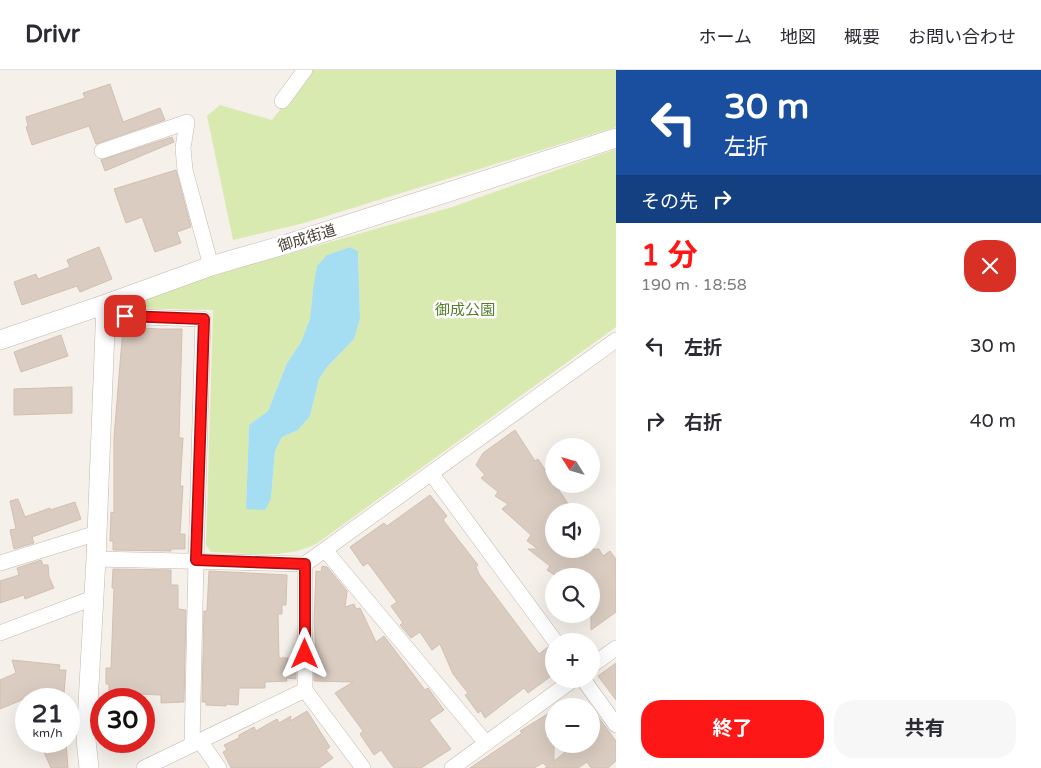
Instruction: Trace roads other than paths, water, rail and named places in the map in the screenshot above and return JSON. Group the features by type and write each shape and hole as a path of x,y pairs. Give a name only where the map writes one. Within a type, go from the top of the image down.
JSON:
{"street":[{"path":"282,101 305,70"},
{"path":"102,151 187,122 183,148 185,170 211,266"},
{"name":"御成街道","path":"0,340 106,310 211,266 287,244 616,138"},
{"path":"89,768 86,740 96,559 106,310 204,319 196,560 196,743 219,768"},
{"path":"96,559 305,564 616,340"},
{"path":"431,473 549,633"},
{"path":"0,563 97,533"},
{"path":"325,550 486,743"},
{"path":"305,564 305,690 363,768"},
{"path":"0,633 93,598"},
{"path":"600,660 616,648"},
{"path":"452,768 562,688"},
{"path":"589,688 616,725"},
{"path":"144,768 305,690"}],"water":[{"path":"350,247 358,251 360,319 354,339 328,366 319,379 310,416 298,430 282,437 275,451 271,499 265,510 246,509 249,425 268,411 287,363 301,342 310,319 317,266 327,255"}],"park label":[{"name":"御成公園","path":"465,310"}]}
